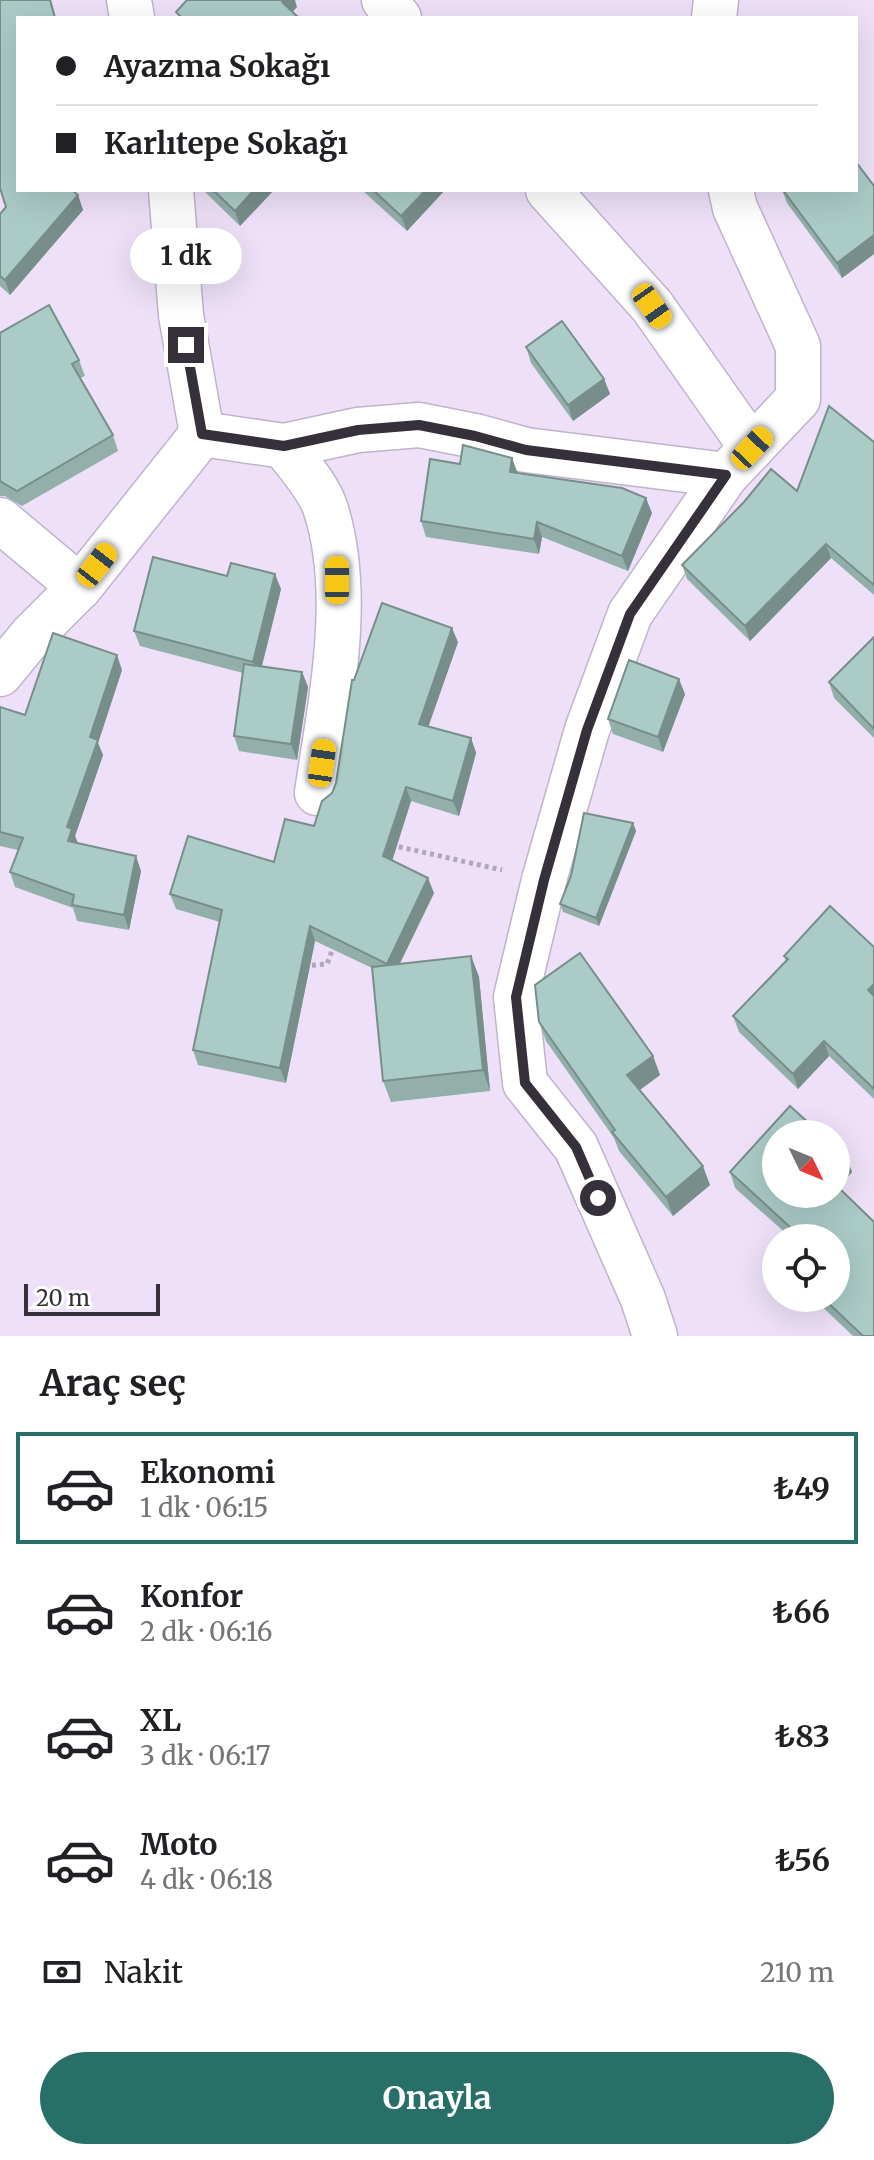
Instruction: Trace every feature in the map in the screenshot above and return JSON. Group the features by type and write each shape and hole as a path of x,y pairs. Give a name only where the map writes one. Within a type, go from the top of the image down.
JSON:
{"street":[{"path":"384,0 397,16"},
{"path":"0,674 32,635 80,587 202,434 181,315 171,192"},
{"path":"550,192 652,306 739,462"},
{"path":"655,1336 643,1299 576,1147 525,1083 516,997 544,880 587,730 630,614 739,462 798,399 798,346 735,208 731,192"},
{"path":"202,434 284,446 358,430 419,425 526,450 739,462"},
{"path":"284,446 324,504 337,556 337,653 317,793"},
{"path":"0,520 80,587"}],"path":[{"path":"389,845 544,880"},
{"path":"301,967 327,964 338,937"}],"building":[{"path":"0,0 50,0 54,16 16,16 16,192 74,192 78,195 5,280 0,276 0,214 6,207 0,188"},
{"path":"187,0 284,0 282,2 297,16 180,16 176,12"},
{"path":"858,165 874,186 874,235 837,263 784,192 858,192"},
{"path":"215,192 252,192 235,211"},
{"path":"375,192 424,192 401,216"},
{"path":"49,305 79,360 72,364 113,435 17,491 0,481 0,333"},
{"path":"562,321 604,379 568,405 526,347"},
{"path":"829,406 874,442 874,585 826,544 745,626 682,565 744,502 771,469 797,491"},
{"path":"463,445 512,458 510,472 622,488 646,498 622,556 537,522 534,539 421,521 430,459 460,464"},
{"path":"153,557 227,576 231,563 275,574 253,662 134,631"},
{"path":"382,603 452,628 419,724 471,738 453,801 406,787 383,856 428,878 387,964 310,926 280,1068 193,1050 222,910 170,894 188,836 274,862 285,819 314,826 322,801 332,793 336,783 352,680"},
{"path":"53,633 117,655 90,737 98,740 67,827 72,829 68,841 136,856 124,915 72,905 74,895 10,872 23,838 0,832 0,707 25,715"},
{"path":"874,637 874,729 829,682"},
{"path":"629,660 679,679 658,737 608,719"},
{"path":"244,664 302,672 291,744 234,736"},
{"path":"584,813 633,823 596,918 560,904 571,876"},
{"path":"830,906 874,947 874,984 868,990 874,996 874,1089 824,1041 793,1074 733,1016 788,959 784,956"},
{"path":"580,953 653,1056 627,1075 703,1166 666,1197 612,1132 615,1130 539,1022 535,985"},
{"path":"471,956 483,1070 383,1081 372,967"},
{"path":"790,1106 806,1120 777,1120"},
{"path":"762,1137 762,1201 730,1172"},
{"path":"850,1199 874,1222 874,1336 863,1336 838,1312 850,1312 850,1224 787,1224 769,1208 850,1208"}],"route":[{"path":"186,345 202,434 284,446 358,430 419,425 526,450 726,475 630,614 587,730 544,880 516,997 525,1083 576,1147 598,1198"}]}
